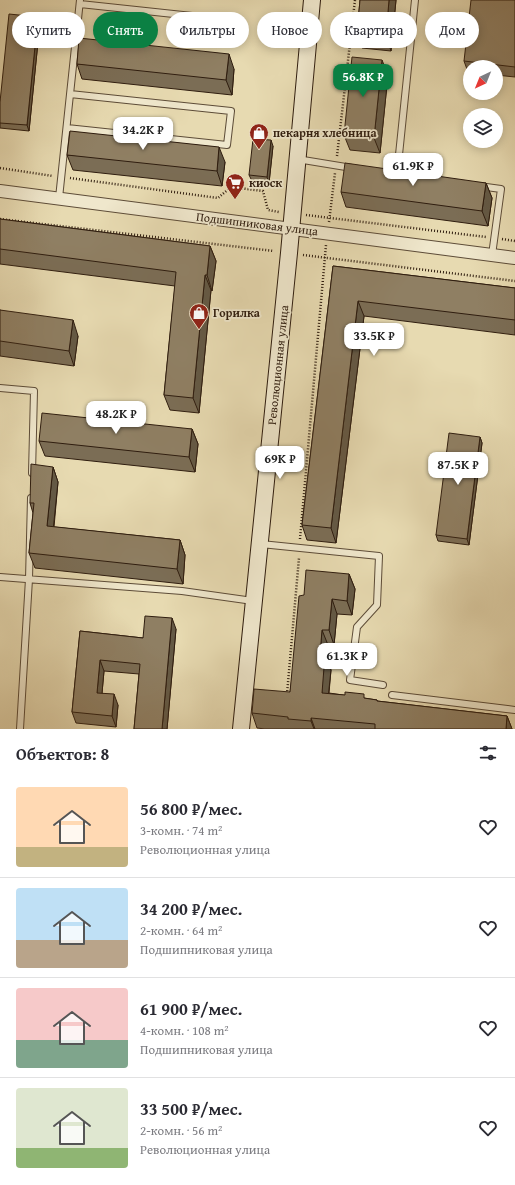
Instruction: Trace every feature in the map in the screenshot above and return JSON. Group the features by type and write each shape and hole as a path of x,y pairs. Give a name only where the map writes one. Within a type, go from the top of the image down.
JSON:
{"main road":[{"name":"Революционная улица","path":"241,729 289,253 312,0"}],"street":[{"name":"Подшипниковая улица","path":"0,191 292,221 328,234 515,258"}],"lane":[{"path":"397,174 415,0"},
{"path":"59,198 80,2 166,12"},
{"path":"67,128 227,145 231,111 70,94"},
{"path":"297,159 359,169"},
{"path":"389,173 404,175"},
{"path":"471,184 501,188 492,255"},
{"path":"0,388 34,391 32,477"},
{"path":"20,729 29,579 31,493"},
{"path":"259,544 380,556 377,605 357,627 350,680 383,685"},
{"path":"0,577 182,591 254,602"},
{"path":"392,695 515,710"}],"path":[{"path":"286,698 325,257 355,0"},
{"path":"0,168 218,198 231,187 263,191 268,210 292,221 330,218 515,241"},
{"path":"0,219 515,281"}],"building":[{"path":"360,0 389,0 388,12 359,12"},
{"path":"471,0 515,0 515,67 503,66 503,60 464,60 465,48 479,48 479,12 470,12"},
{"path":"9,14 12,14 12,48 35,48 27,125 0,123 0,102"},
{"path":"85,39 93,39 93,48 158,48 158,46 229,54 226,80 77,64 78,48 85,48"},
{"path":"352,57 382,60 374,138 344,135"},
{"path":"70,131 219,147 217,171 67,155"},
{"path":"253,139 271,140 267,177 249,175"},
{"path":"345,163 486,183 482,211 341,192"},
{"path":"0,219 210,246 207,275 205,275 193,398 164,395 176,272 0,249"},
{"path":"333,266 515,288 515,320 358,301 331,528 302,525"},
{"path":"0,310 73,320 69,351 0,341"},
{"path":"42,413 192,429 189,457 39,441"},
{"path":"449,433 480,437 467,539 436,535"},
{"path":"31,464 53,467 47,526 180,540 177,569 29,553 34,503 30,503"},
{"path":"306,570 349,574 347,601 332,599 329,630 322,630 320,655 325,655 322,693 345,695 345,692 364,694 364,698 377,701 507,716 506,729 375,729 375,724 311,718 311,721 288,719 288,717 252,713 254,689 290,692 299,596 304,595"},
{"path":"145,616 172,618 162,729 134,729 140,664 100,660 97,693 114,694 112,716 72,712 80,631 143,638"}],"place":[{"name":"пекарня хлебница","path":"259,150"},
{"name":"киоск","path":"235,200"},
{"name":"Горилка","path":"199,330"}]}
